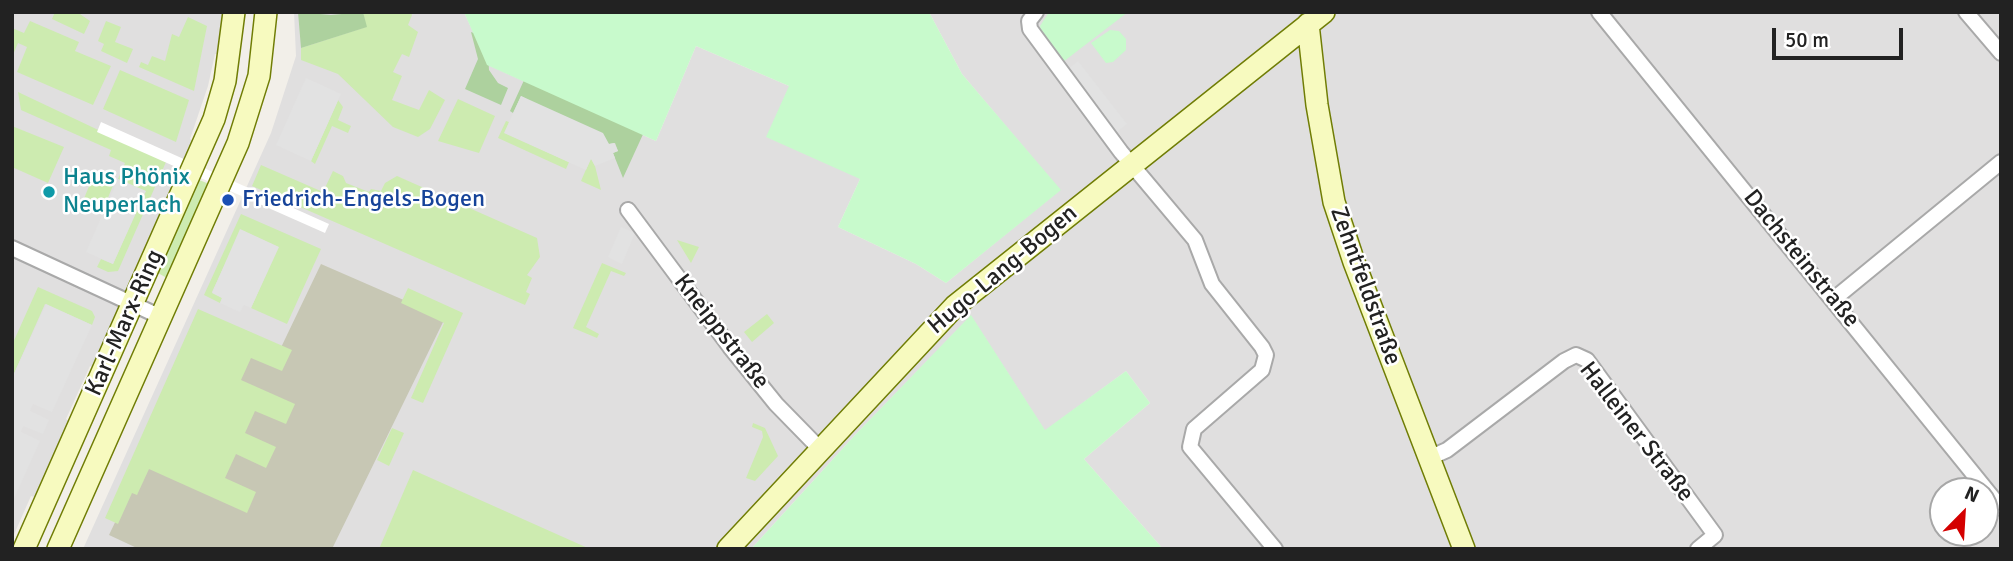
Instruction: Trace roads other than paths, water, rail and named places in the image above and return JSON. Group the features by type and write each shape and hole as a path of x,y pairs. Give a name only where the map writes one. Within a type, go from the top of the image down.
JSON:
{"street":[{"name":"Karl-Marx-Ring","path":"24,549 214,119 225,81 234,12"},
{"name":"Karl-Marx-Ring","path":"58,549 238,143 252,103 261,62 266,12"},
{"path":"1036,12 1029,21 1030,29 1132,165 1195,240 1212,284 1266,355 1265,362 1256,376 1194,429 1190,447 1275,549"},
{"name":"Dachsteinstraße","path":"1599,12 2001,508"},
{"path":"1966,12 2001,52"},
{"name":"Hugo-Lang-Bogen","path":"728,549 954,306 1132,165 1313,16"},
{"name":"Zehntfeldstraße","path":"1313,16 1315,92 1334,202 1354,262 1464,549"},
{"path":"1834,299 2001,162"},
{"name":"Kneippstraße","path":"628,210 776,404 820,449"},
{"path":"12,248 162,317"},
{"name":"Halleiner Straße","path":"1429,458 1447,450 1564,361 1576,355 1587,360 1715,536 1698,549"}],"place":[{"name":"Haus Phönix Neuperlach","path":"49,192"},
{"name":"Friedrich-Engels-Bogen","path":"228,200"}]}
